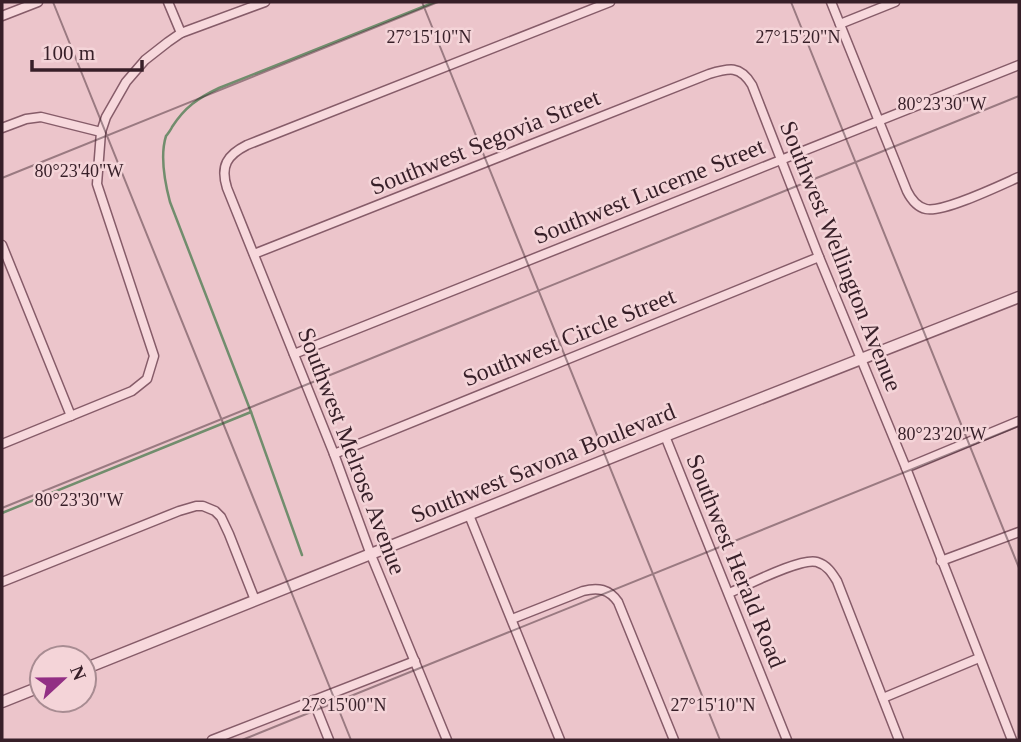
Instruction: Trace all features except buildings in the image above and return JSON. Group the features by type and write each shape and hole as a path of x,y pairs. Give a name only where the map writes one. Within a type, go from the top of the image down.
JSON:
{"street":[{"path":"2,16 38,2"},
{"path":"169,2 181,33"},
{"path":"2,444 132,391 147,379 154,356 97,184 101,132 110,108 126,82 145,61 181,33 265,2"},
{"name":"Southwest Melrose Avenue","path":"447,740 371,555 334,454 227,188 225,164 233,152 247,145 610,2"},
{"path":"831,2 910,198 925,209 942,209 1019,177"},
{"path":"840,24 895,2"},
{"name":"Southwest Lucerne Street","path":"294,354 1019,65"},
{"name":"Southwest Wellington Avenue","path":"732,69 746,75 752,85 1012,740"},
{"name":"Southwest Segovia Street","path":"254,254 709,74 732,69"},
{"path":"2,128 26,119 41,117 101,132"},
{"path":"2,245 71,416"},
{"name":"Southwest Circle Street","path":"334,454 819,257"},
{"name":"Southwest Savona Boulevard","path":"98,663 1019,297"},
{"path":"906,468 1019,421"},
{"name":"Southwest Herald Road","path":"665,436 787,740"},
{"path":"2,582 179,511 203,506 215,512 225,523 255,600"},
{"path":"469,515 561,740"},
{"path":"942,561 1019,532"},
{"path":"729,593 803,562 819,562 824,565 837,581 899,740"},
{"path":"512,619 594,588 611,593 618,602 674,740"},
{"path":"883,698 979,657"},
{"path":"212,740 225,738 313,700 415,661"},
{"path":"2,702 28,692"},
{"path":"313,700 329,740"}],"waterway":[{"path":"302,555 251,412 170,202 163,160 164,144 177,120 198,99 211,92 435,2"},
{"path":"2,513 251,412"}]}
